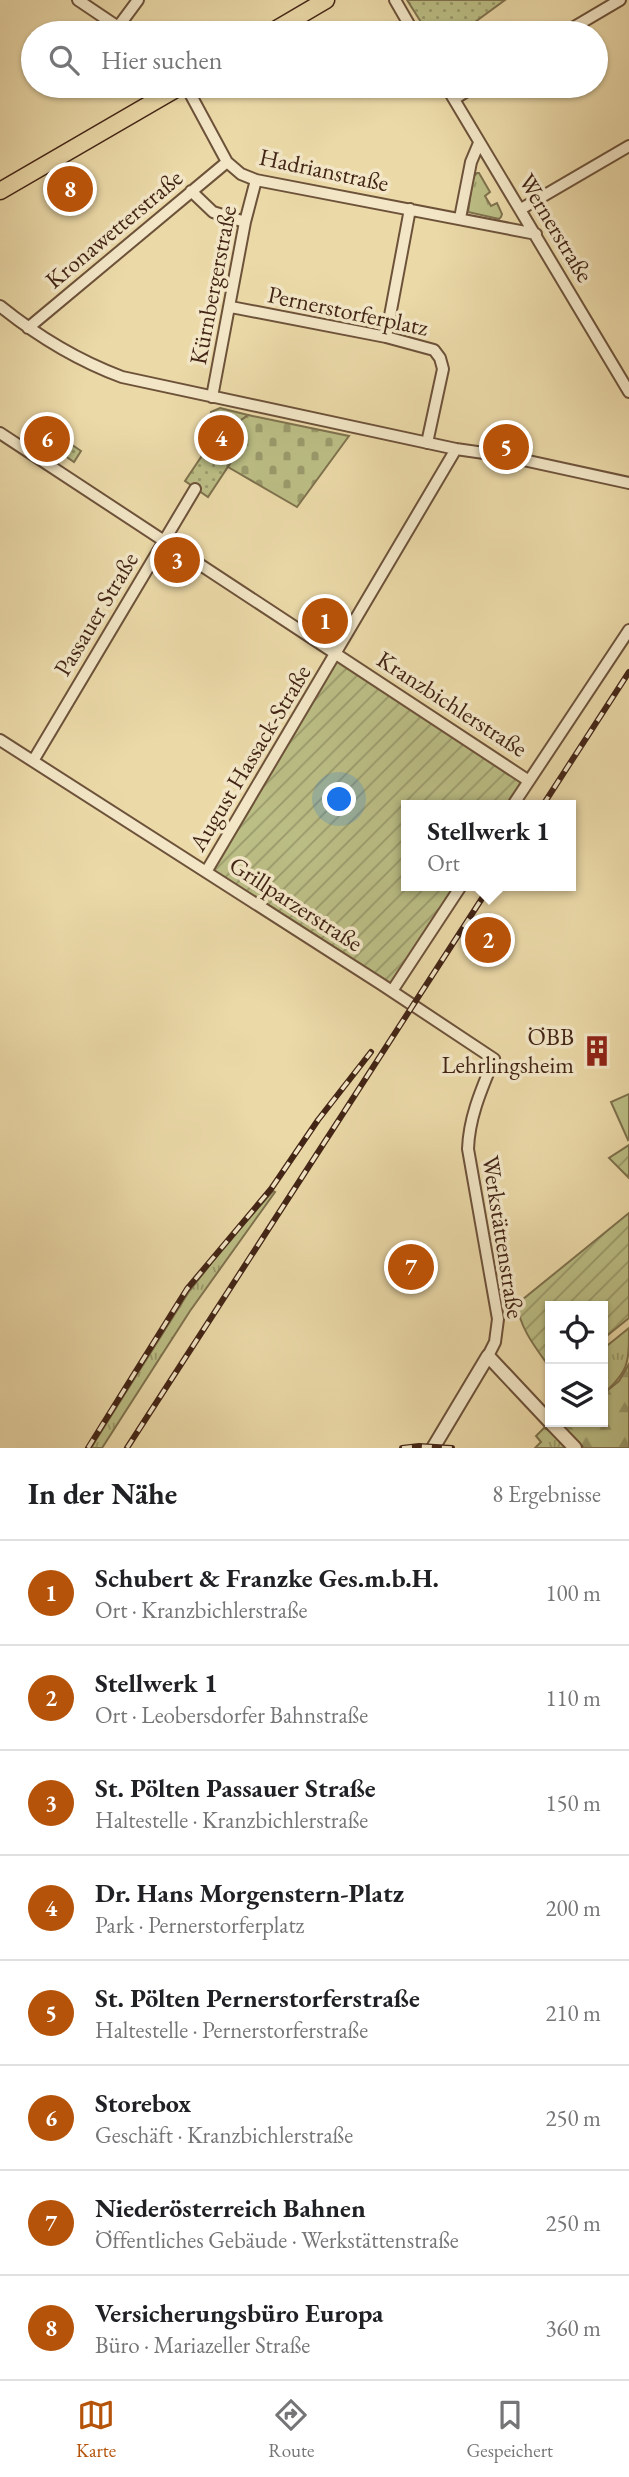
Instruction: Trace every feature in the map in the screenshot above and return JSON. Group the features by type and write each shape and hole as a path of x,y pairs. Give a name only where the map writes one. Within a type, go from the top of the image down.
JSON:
{"main road":[{"path":"290,21 326,0"},
{"path":"0,191 162,98"}],"street":[{"path":"78,0 109,21"},
{"path":"127,21 138,0"},
{"path":"395,0 407,21"},
{"path":"584,21 620,0"},
{"name":"Hadrianstraße","path":"190,98 227,162 240,174 256,180 536,234"},
{"name":"Wernerstraße","path":"454,99 629,392"},
{"path":"460,218 471,162 478,143"},
{"path":"521,209 629,146"},
{"name":"Kronawetterstraße","path":"28,328 227,162"},
{"name":"Kürnbergerstraße","path":"212,397 245,222 256,180"},
{"path":"191,191 213,212 245,222"},
{"path":"386,337 410,209"},
{"path":"0,306 28,328 107,372 122,377 427,443 505,456 629,483"},
{"name":"Pernerstorferplatz","path":"231,307 386,337 434,350 443,369 427,443"},
{"name":"Kranzbichlerstraße","path":"0,433 529,780"},
{"name":"August Hassack-Straße","path":"206,872 456,449"},
{"name":"Passauer Straße","path":"33,761 195,489"},
{"path":"516,800 629,630"},
{"name":"Grillparzerstraße","path":"0,740 392,991"},
{"path":"392,991 458,891"},
{"name":"Werkstättenstraße","path":"392,991 494,1059 468,1131 468,1149 498,1319 495,1342 433,1448"},
{"path":"488,1356 545,1417"},
{"path":"555,1427 575,1448"}],"green space":[{"path":"407,0 505,0 476,21 420,21"},
{"path":"477,173 490,192 485,196 491,206 497,203 502,214 499,219 468,212 473,177"},
{"path":"220,408 248,415 238,422 231,462 208,497 185,481 203,454 211,412"},
{"path":"248,415 349,436 297,507 228,467 238,422"},
{"path":"68,442 81,451 74,462 61,453"},
{"path":"337,654 529,781 516,800 401,800 401,891 458,891 392,991 206,872"},
{"path":"629,1094 629,1139 628,1140 611,1102"},
{"path":"629,1145 629,1178 609,1158"},
{"path":"273,1191 275,1192 190,1311 102,1448 91,1448 188,1293"},
{"path":"629,1213 629,1318 608,1335 608,1301 545,1301 545,1361 525,1330 517,1304"},
{"path":"629,1328 626,1366 608,1389 608,1364 608,1345"},
{"path":"629,1364 629,1448 584,1448 564,1427 608,1427 608,1390 619,1381"},
{"path":"544,1428 566,1448 535,1448 541,1442 536,1436"}],"railway":[{"path":"546,800 629,672"},
{"path":"127,1448 487,891"},
{"path":"88,1448 187,1289 271,1189 318,1120 371,1052"},
{"path":"402,1448 452,1448"}],"place":[{"name":"Versicherungsbüro Europa","path":"70,189"},
{"name":"Dr. Hans Morgenstern-Platz","path":"221,438"},
{"name":"Storebox","path":"47,439"},
{"name":"St. Pölten Pernerstorferstraße","path":"506,447"},
{"name":"St. Pölten Passauer Straße","path":"177,560"},
{"name":"Schubert & Franzke Ges.m.b.H.","path":"325,621"},
{"name":"Stellwerk 1","path":"488,940"},
{"name":"ÖBB Lehrlingsheim","path":"597,1051"},
{"name":"Niederösterreich Bahnen","path":"411,1267"}]}
